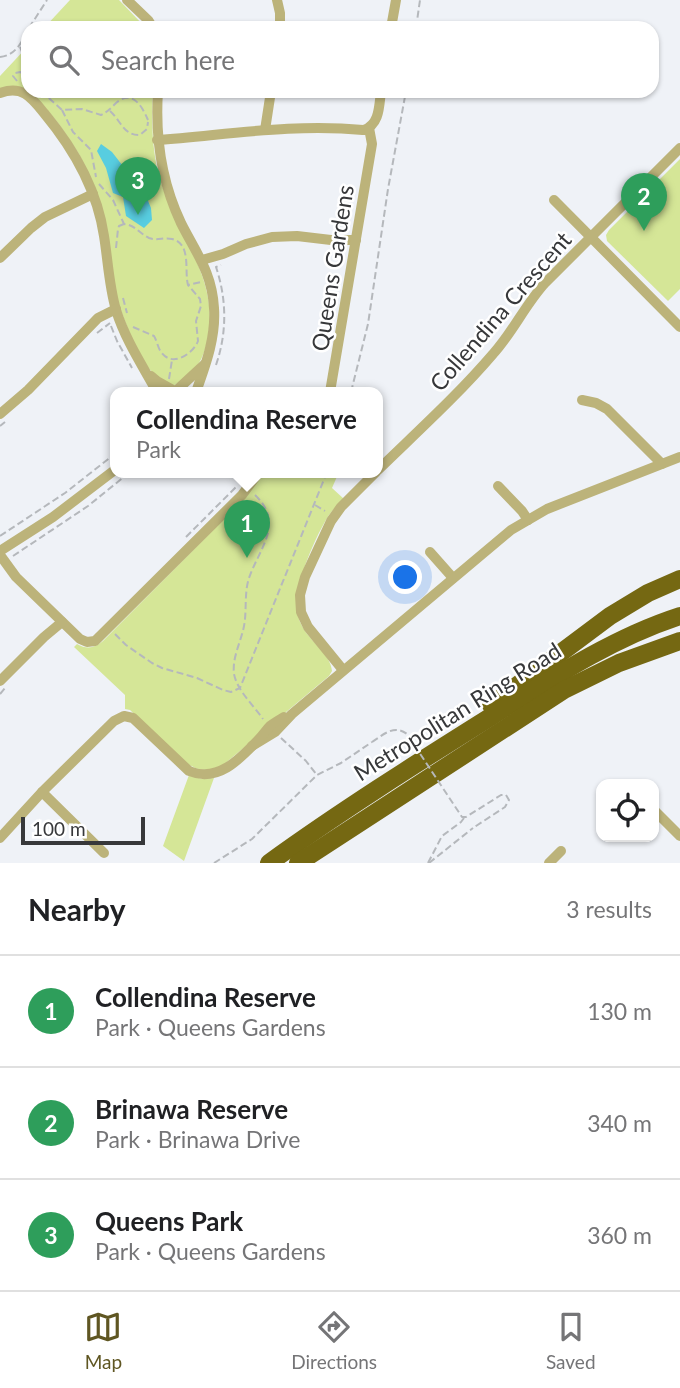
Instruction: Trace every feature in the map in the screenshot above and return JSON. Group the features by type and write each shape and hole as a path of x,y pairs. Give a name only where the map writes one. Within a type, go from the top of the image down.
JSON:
{"highway":[{"path":"416,763 610,616 648,593 680,579"},
{"name":"Metropolitan Ring Road","path":"269,863 416,763 579,662 622,639 680,616"},
{"name":"Metropolitan Ring Road","path":"298,863 537,706 619,663 680,640"},
{"path":"477,745 595,685 680,652"}],"street":[{"path":"127,0 149,21"},
{"path":"277,0 280,21"},
{"path":"392,21 396,0"},
{"path":"0,95 10,90 21,92"},
{"path":"0,95 21,97"},
{"path":"24,98 43,111"},
{"path":"32,98 65,139 92,179 104,235 110,282 123,316 128,340 155,387"},
{"path":"157,98 152,120 170,195 182,224 214,278 215,317 212,344 198,387"},
{"path":"268,130 270,98"},
{"path":"158,140 316,127 366,129 377,117 380,98"},
{"name":"Queens Gardens","path":"332,387 371,150 366,129"},
{"name":"Collendina Crescent","path":"383,465 483,366 535,294 680,148"},
{"path":"0,258 45,217 94,198"},
{"path":"554,200 680,327"},
{"path":"203,263 224,259 246,244 272,237 297,236 356,244"},
{"path":"1,412 28,390 93,324 123,316"},
{"path":"180,387 205,364"},
{"path":"148,373 168,387"},
{"path":"582,400 596,403 607,410 662,464"},
{"path":"0,838 41,792 114,720 124,716 139,723 183,766 196,773 209,775 222,771 499,540 527,520 547,509 680,457"},
{"path":"110,474 1,556 16,577 79,639 87,642 98,639 251,479"},
{"name":"Collendina Crescent","path":"343,670 308,627 302,612 300,595 305,577 334,516 370,478"},
{"path":"498,486 527,520"},
{"path":"430,552 453,578"},
{"path":"0,681 60,620"},
{"path":"41,792 104,853"},
{"path":"659,815 680,836"}],"path":[{"path":"33,21 47,0"},
{"path":"417,21 420,0"},
{"path":"0,57 9,55 21,41"},
{"path":"19,45 21,50"},
{"path":"16,90 17,81 13,76 21,72"},
{"path":"49,98 62,110 73,132 91,150 95,162 92,179 113,200 124,225"},
{"path":"352,387 368,324 405,98"},
{"path":"62,110 82,109 101,115 123,99 134,100 152,120 145,132 135,136 127,133 110,111"},
{"path":"115,253 118,229 124,225 133,226 151,239 171,239 179,243 187,261 188,285 201,299 196,321 198,341 194,349 176,359 168,358 160,351 154,336 139,331 123,316 127,308 120,292"},
{"path":"188,285 214,278 216,267 224,259"},
{"path":"0,536 65,493 110,458"},
{"path":"1,556 72,517 122,478"},
{"path":"109,628 126,645 162,668 197,678 223,690 231,692 240,688 325,478"},
{"path":"184,539 251,479 269,517 269,524 266,542 247,584 244,625 234,666 236,681 272,729 317,775"},
{"path":"314,504 334,516"},
{"path":"214,863 252,839 317,775 396,729 407,734 464,818"},
{"path":"500,795 506,795 509,800 505,807 428,863 442,836 464,818 500,795"}],"green space":[{"path":"70,0 119,0 139,21 50,21"},
{"path":"21,54 21,95 0,89 0,76"},
{"path":"34,98 153,98 153,142 160,179 203,279 210,316 208,336 201,359 193,371 173,386 148,368 138,350 118,302 95,187 79,154 38,99"},
{"path":"680,159 680,289 668,301 607,241 606,235"},
{"path":"258,478 336,478 332,488 344,499 329,515 318,536 302,575 297,600 301,624 325,655 332,671 222,766 199,769 185,762 130,710 125,709 125,695 74,647 77,644 91,647 103,641 247,496"},
{"path":"189,775 202,779 214,778 184,861 163,846"}],"water":[{"path":"101,144 112,152 126,170 123,187 131,197 146,196 152,220 144,228 126,216 123,197 113,193 106,168 97,151"}],"place":[{"name":"Queens Park","path":"138,215"},
{"name":"Brinawa Reserve","path":"644,231"},
{"name":"Collendina Reserve","path":"247,558"}]}
